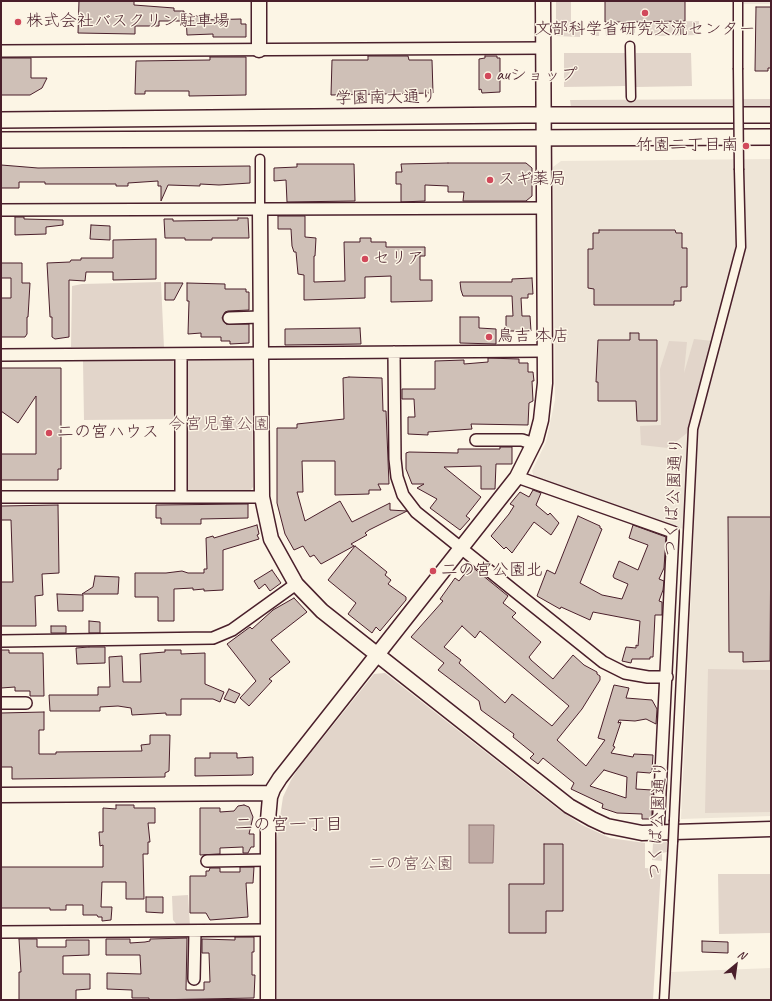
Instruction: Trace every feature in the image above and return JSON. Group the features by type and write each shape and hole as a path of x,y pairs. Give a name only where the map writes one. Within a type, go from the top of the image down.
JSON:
{"main road":[{"name":"学園南大通り","path":"1,120 544,115 771,115"},
{"path":"1,140 771,137"}],"street":[{"path":"259,1 259,50"},
{"path":"268,1000 268,815 271,794 280,778 517,477 534,444 544,402 545,383 543,1"},
{"name":"つくば公園通り","path":"664,1000 674,842 692,429 741,247 738,1"},
{"path":"630,46 631,97"},
{"path":"1,51 544,48"},
{"path":"260,159 262,497 271,539 296,584 322,611 574,809 607,826 628,832 658,833 771,829"},
{"path":"1,210 544,208"},
{"path":"229,318 260,317"},
{"path":"1,355 544,351"},
{"path":"394,352 395,459 403,495 416,512 460,550 603,662 625,673 648,677 667,677"},
{"path":"181,354 181,497"},
{"path":"476,440 522,440 534,444"},
{"path":"517,477 673,532 667,677 658,833"},
{"path":"1,498 262,497"},
{"path":"1,641 213,638 232,630 296,584"},
{"path":"1,704 26,703"},
{"path":"1,795 271,794"},
{"path":"206,861 268,860"},
{"path":"1,932 268,930"},
{"path":"194,978 195,931"}],"shaded area":[{"path":"743,1 771,1 771,4 743,4"},
{"path":"771,159 771,816 681,819 694,530 678,528 534,478 532,471 546,442 555,400 553,167 561,161"},
{"path":"469,825 494,825 493,863 469,863"},
{"path":"771,968 771,1000 670,1000 671,972"}],"green space":[{"path":"556,1 571,1 571,21 580,22 580,37 556,36"},
{"path":"591,21 599,21 599,36 591,36"},
{"path":"699,21 699,35 654,36 645,28 645,22"},
{"path":"605,22 615,22 615,29 608,36 606,36"},
{"path":"564,53 625,53 625,86 564,87"},
{"path":"636,53 691,53 692,86 636,87"},
{"path":"771,99 771,106 571,107 570,100"},
{"path":"161,282 164,348 71,347 72,286 82,284"},
{"path":"694,339 712,341 687,433 668,448 641,445 640,426 661,425 660,369 669,341 687,342 684,373"},
{"name":"今宮児童公園","path":"188,359 249,359 252,362 253,487 250,491 190,492 185,487 184,363"},
{"path":"172,360 176,363 176,419 84,420 83,361"},
{"path":"708,669 771,670 771,812 705,813"},
{"name":"二の宮公園","path":"385,673 558,809 582,825 610,838 645,843 645,868 661,869 653,1000 277,1000 276,844 283,797 298,769 374,674"},
{"path":"667,842 667,852 662,853 662,861 652,860 653,843"},
{"path":"718,874 771,874 771,933 719,934"},
{"path":"188,895 190,926 178,926 173,920 172,896"}],"building":[{"path":"79,1 134,1 134,5 174,8 174,11 184,11 184,21 159,21 159,26 135,26 135,34 78,33"},
{"name":"文部科学省研究交流センター","path":"605,1 685,1 685,21 634,22 634,33 626,34 626,22 605,22"},
{"path":"756,7 771,7 771,68 768,68 768,71 755,71"},
{"path":"186,16 202,16 202,20 241,19 241,24 246,24 246,37 213,37 213,34 187,35"},
{"path":"368,56 408,56 409,60 432,60 433,93 331,95 332,60 368,60"},
{"name":"auショップ","path":"485,56 497,56 497,58 500,58 500,92 482,93 481,89 479,90 479,59 485,58"},
{"path":"210,57 246,57 246,95 189,96 189,91 145,91 145,94 135,94 136,61 210,60"},
{"path":"1,58 31,58 31,78 47,78 42,88 30,95 1,95"},
{"name":"スギ薬局","path":"526,163 532,168 532,196 526,201 463,201 464,192 448,192 448,186 425,185 425,201 401,202 401,184 396,184 396,172 402,172 401,164"},
{"path":"297,164 354,164 355,201 287,202 286,180 274,181 274,168 297,167"},
{"path":"1,165 38,168 250,166 250,183 219,185 200,184 200,186 168,185 161,201 161,186 158,186 158,181 128,183 128,186 116,186 116,184 45,184 45,182 19,182 19,188 1,188"},
{"path":"278,216 305,216 305,237 316,238 314,282 345,281 344,242 360,242 360,238 371,238 371,242 386,242 386,247 425,247 425,256 420,256 420,280 432,280 432,301 391,302 391,276 365,277 365,298 304,300 304,275 298,274 296,252 294,252 292,246 291,229 278,229"},
{"path":"15,217 24,217 24,219 63,220 63,225 46,227 46,234 15,235"},
{"path":"238,218 248,218 249,238 185,240 185,238 165,238 164,219 173,219 173,221 238,220"},
{"path":"91,225 110,226 110,240 90,239"},
{"path":"599,230 675,230 676,233 682,233 682,248 687,248 687,287 681,287 681,301 674,301 674,305 594,305 594,289 588,288 588,249 593,249 593,233 599,233"},
{"path":"156,239 156,279 113,280 113,272 86,272 85,281 69,280 69,337 55,339 52,337 52,317 50,317 47,263 70,262 71,260 81,260 81,258 113,258 113,240"},
{"path":"1,263 22,263 22,283 30,283 27,334 25,337 1,337 1,298 11,298 11,278 1,278"},
{"path":"532,278 533,294 528,294 528,298 521,298 522,316 530,316 531,331 506,331 506,316 513,316 512,296 463,296 460,282 512,282 512,279"},
{"path":"165,283 183,283 174,300 165,300"},
{"path":"187,283 225,284 225,289 246,289 246,292 249,292 249,310 228,311 225,312 222,318 226,324 249,324 249,343 230,344 230,341 221,341 221,337 201,337 201,333 188,334 189,301 187,301"},
{"path":"460,317 479,317 479,328 496,329 496,344 460,343"},
{"path":"360,328 361,344 285,345 285,329"},
{"path":"630,333 639,333 639,340 657,340 657,421 637,421 636,401 598,401 598,382 596,382 598,340 630,340"},
{"path":"488,358 519,359 519,363 528,363 528,372 533,372 534,381 532,381 533,401 529,403 528,425 471,424 472,429 428,432 428,435 408,434 408,417 415,417 414,399 402,399 402,389 435,389 435,361 464,360 464,364 488,362"},
{"name":"二の宮ハウス","path":"1,368 61,368 61,469 58,469 58,480 1,480 1,454 36,454 36,396 18,423 1,411"},
{"path":"343,378 382,378 383,411 386,411 389,484 378,484 381,490 369,490 369,494 335,495 335,461 302,461 303,492 297,492 305,521 340,501 352,522 390,503 390,510 407,511 369,530 365,533 367,535 351,544 354,546 321,564 314,555 310,557 303,546 294,550 285,534 277,503 277,428 297,428 297,424 344,419"},
{"path":"500,447 512,447 512,464 496,464 495,489 481,489 481,466 444,467 481,497 466,516 470,519 460,530 430,508 437,499 417,488 424,484 412,484 406,469 406,453 409,452 458,453 458,449 500,449"},
{"path":"533,490 541,493 536,505 548,515 550,513 559,523 551,535 534,522 512,553 506,547 504,549 491,536 509,514 514,506 510,504 520,492 529,497"},
{"path":"248,504 248,518 201,519 201,524 161,524 161,518 156,518 156,505"},
{"path":"58,505 59,573 42,574 43,595 35,596 36,626 1,626 1,582 13,582 11,520 1,520 1,506"},
{"path":"578,516 600,526 602,529 580,583 602,595 622,599 628,584 614,578 613,576 619,561 638,570 648,545 629,538 633,525 666,537 664,568 659,579 664,581 663,590 659,601 662,602 662,615 655,615 653,657 650,657 650,659 632,659 631,663 622,661 626,647 636,648 636,645 638,646 640,621 593,612 590,620 561,607 560,609 537,596 547,570 555,574"},
{"path":"728,517 771,517 770,661 743,662 743,652 729,652"},
{"path":"257,525 259,534 257,535 259,539 223,550 223,590 204,591 204,589 193,590 193,588 174,589 174,621 158,621 158,597 135,597 135,573 166,573 182,571 188,573 204,573 204,569 207,569 206,538 213,536 214,538"},
{"path":"355,546 387,572 385,575 391,580 388,584 406,597 406,600 380,631 376,627 372,633 348,614 356,603 328,580"},
{"path":"471,566 508,596 503,603 516,613 512,617 541,642 529,657 553,679 573,655 584,665 597,672 600,676 600,680 582,709 557,740 586,766 605,740 598,738 614,685 629,688 626,698 652,700 657,709 656,724 646,719 635,721 619,720 618,723 621,722 613,746 615,747 611,753 633,757 634,754 653,755 652,771 650,773 637,772 636,789 652,790 652,819 642,819 642,814 617,813 602,808 603,804 571,789 574,783 543,758 538,764 530,758 534,754 513,737 514,734 481,710 479,701 438,670 444,663 411,637 443,601 440,599 455,578 459,581","holes":["462,626 475,638 480,631 569,706 552,726 512,694 505,703 459,663 461,660 444,647","604,770 627,777 626,798 590,786"]},
{"path":"272,570 281,583 270,591 265,584 259,589 254,581"},
{"path":"95,576 119,577 118,594 82,594 93,587"},
{"path":"57,594 83,595 83,611 58,611"},
{"path":"294,598 307,612 271,640 290,662 269,679 272,681 249,706 240,698 256,681 227,644 250,627 252,629 273,610"},
{"path":"89,621 100,622 100,633 89,633"},
{"path":"51,626 66,626 66,633 51,633"},
{"path":"105,647 105,663 77,664 76,648"},
{"path":"1,650 9,650 9,653 43,653 44,696 30,696 30,691 15,691 15,687 1,688"},
{"path":"165,650 181,650 181,654 205,653 205,684 224,692 220,702 213,699 181,699 181,715 166,715 166,713 132,715 131,708 118,706 100,707 100,711 50,711 49,695 98,695 98,687 110,687 109,657 122,656 123,682 141,682 140,654 165,652"},
{"path":"229,689 240,694 235,703 224,699"},
{"path":"44,712 44,730 39,730 39,754 56,754 56,752 142,751 141,745 150,744 150,735 170,735 169,771 165,773 165,777 12,779 12,767 1,767 1,713"},
{"path":"210,753 237,753 237,758 253,757 253,774 195,776 195,758 210,758"},
{"path":"116,805 134,805 134,808 155,808 155,823 148,823 150,842 148,842 148,854 143,854 144,899 126,899 126,882 102,882 101,907 112,907 111,920 102,921 102,917 98,917 97,915 83,915 83,905 66,905 66,910 50,910 50,908 1,908 1,867 103,867 103,845 100,846 99,832 103,832 103,808 116,809"},
{"path":"244,805 249,807 253,817 249,834 254,834 254,847 251,847 248,853 243,853 243,847 220,848 220,854 200,855 200,808 220,808 220,812 234,811 238,806"},
{"path":"544,844 563,844 563,911 546,911 546,933 509,933 509,884 544,884"},
{"path":"240,867 254,867 253,883 246,883 248,917 210,920 206,913 190,913 190,876 206,876 206,871 209,871 210,868 220,868 220,872 240,872"},
{"path":"146,897 163,897 163,913 146,912"},
{"path":"235,937 254,937 254,952 252,952 252,975 255,975 254,998 149,1000 149,998 132,998 132,990 107,989 107,973 141,974 140,955 106,955 106,939 130,939 130,943 150,941 150,939 187,938 186,990 204,990 204,982 210,982 209,953 202,953 202,939 235,940"},
{"path":"19,939 37,939 37,947 66,947 66,940 89,940 89,955 63,956 63,974 90,974 90,989 76,990 76,1000 19,1000 19,972 21,972"},
{"path":"702,941 728,942 728,953 702,952"}],"place":[{"name":"文部科学省研究交流センター","path":"645,13"},
{"name":"株式会社バスクリン駐車場","path":"18,22"},
{"name":"auショップ","path":"488,76"},
{"name":"竹園二丁目南","path":"746,146"},
{"name":"スギ薬局","path":"490,180"},
{"name":"セリア","path":"365,259"},
{"name":"鳥吉 本店","path":"489,337"},
{"name":"二の宮ハウス","path":"49,433"},
{"name":"二の宮公園北","path":"433,571"}],"district":[{"name":"二の宮一丁目","path":"289,825"}]}
